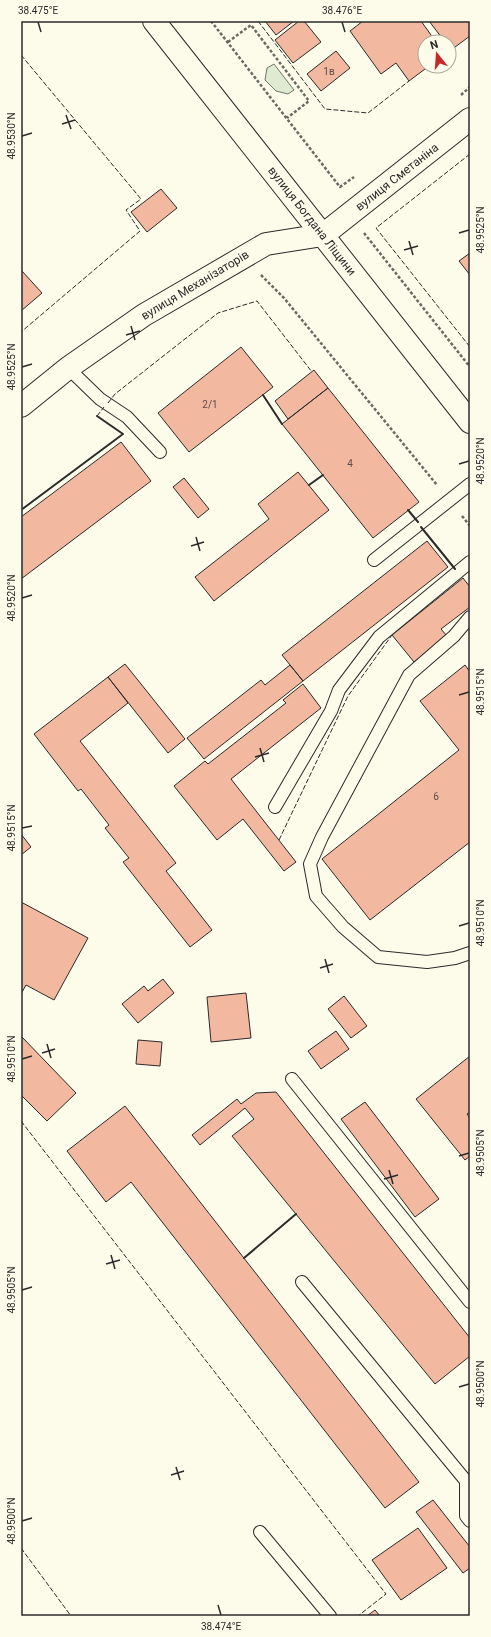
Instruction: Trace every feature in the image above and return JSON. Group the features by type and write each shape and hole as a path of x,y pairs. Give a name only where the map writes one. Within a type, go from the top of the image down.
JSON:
{"street":[{"name":"вулиця Богдана Ліщини","path":"154,21 470,422"},
{"name":"вулиця Сметаніна","path":"323,235 470,119"},
{"name":"вулиця Механізаторів","path":"21,406 68,368 144,315 243,256 266,244 323,235"}],"lane":[{"path":"68,368 100,399 127,417 160,452"},
{"path":"374,560 470,484"},
{"path":"274,807 331,711 339,690 379,637 470,562"},
{"path":"470,617 454,636 409,675 322,837 310,864 316,896 343,927 378,957 427,962 455,958 470,953"},
{"path":"292,1079 470,1302"},
{"path":"302,1282 466,1481 466,1516 470,1521"},
{"path":"260,1532 330,1616"}],"path":[{"path":"211,21 340,187 359,173"},
{"path":"228,42 251,25 309,101 287,118"},
{"path":"458,97 470,87"},
{"path":"362,231 470,367"},
{"path":"243,256 284,298 470,526"}],"green space":[{"path":"274,64 294,90 288,94 276,91 265,80 267,68"}],"building":[{"path":"265,21 294,21 276,35"},
{"path":"299,21 304,21 321,42 293,63 275,40"},
{"path":"363,21 421,21 430,34 417,34 417,74 418,74 409,81 396,63 381,74 350,31"},
{"path":"429,21 470,21 470,36 457,46 457,34 439,34"},
{"path":"336,51 350,68 321,91 307,74"},
{"path":"161,189 177,208 147,232 131,212"},
{"path":"470,253 470,275 459,261"},
{"path":"22,271 42,293 21,311 21,272"},
{"path":"241,347 273,387 189,452 158,413"},
{"path":"314,370 328,388 288,419 275,401"},
{"path":"328,388 419,502 373,538 282,424"},
{"path":"121,442 151,481 21,579 21,517"},
{"path":"298,472 329,510 214,601 195,577 269,519 258,504"},
{"path":"184,478 209,509 198,518 173,487"},
{"path":"427,541 448,567 303,681 282,655"},
{"path":"463,578 470,587 470,607 441,629 447,636 414,662 392,635"},
{"path":"125,664 185,739 168,753 108,677"},
{"path":"290,665 303,681 204,759 187,738 261,680 265,685"},
{"path":"465,665 470,672 470,842 370,920 322,859 459,750 420,701"},
{"path":"108,677 128,703 80,741 176,863 166,871 212,930 190,947 123,862 129,858 105,828 109,825 81,789 78,791 34,734"},
{"path":"303,684 321,708 231,779 296,862 284,871 243,819 217,840 174,786 205,761 208,764 286,703 283,700"},
{"path":"21,834 31,847 21,855"},
{"path":"21,902 88,938 54,1000 26,985 21,994"},
{"path":"163,979 174,993 138,1023 122,1004 144,986 148,991"},
{"path":"246,993 251,1038 211,1042 207,997"},
{"path":"344,996 367,1026 351,1038 328,1009"},
{"path":"336,1031 349,1049 321,1069 308,1051"},
{"path":"21,1036 76,1093 47,1121 21,1095"},
{"path":"138,1040 162,1042 160,1066 136,1064"},
{"path":"470,1056 470,1112 467,1114 470,1118 470,1156 465,1160 416,1099"},
{"path":"276,1092 470,1338 470,1356 435,1384 232,1136 254,1119 245,1108 200,1145 192,1135 237,1099 241,1104 256,1093"},
{"path":"365,1102 439,1199 415,1217 341,1119"},
{"path":"125,1106 419,1482 385,1508 131,1182 106,1202 67,1151"},
{"path":"433,1500 470,1547 470,1568 463,1573 416,1512"},
{"path":"418,1528 447,1568 401,1600 372,1560"},
{"path":"375,1610 380,1616 367,1616"}],"fence":[{"path":"258,21 325,109 368,113 409,81"},
{"path":"21,55 141,199 126,210 140,231 21,332"},
{"path":"470,154 376,228 470,347"},
{"path":"108,403 115,394 218,313 257,301 312,372"},
{"path":"97,416 104,407"},
{"path":"279,840 348,696 392,635"},
{"path":"21,1121 386,1594 358,1616"},
{"path":"21,1548 71,1616"}],"wall":[{"path":"263,395 282,424"},
{"path":"21,510 123,434 97,416"},
{"path":"309,485 323,475"},
{"path":"408,510 418,522"},
{"path":"421,527 455,569"},
{"path":"244,1258 296,1214"}]}
